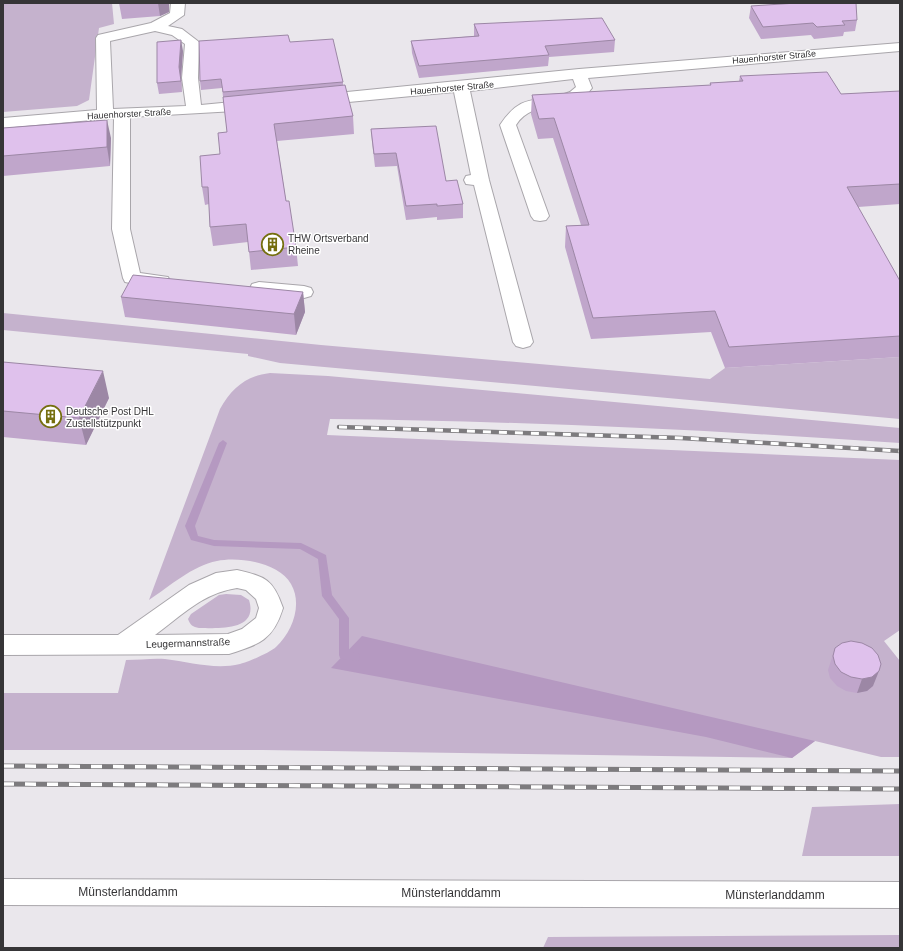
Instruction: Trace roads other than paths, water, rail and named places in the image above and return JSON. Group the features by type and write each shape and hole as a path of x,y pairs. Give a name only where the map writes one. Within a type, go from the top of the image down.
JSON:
{"street":[{"path":"178,3 177,15 156,27 103,38 113,114 121,229 132,278 179,282"},
{"path":"156,27 178,32 192,42 190,78 194,110"},
{"name":"Hauenhorster Straße","path":"305,101 461,87 579,74 900,47"},
{"path":"540,216 508,125 512,115 518,109 540,103 563,100 579,94 584,88 579,74"},
{"path":"461,87 476,180 523,342"},
{"name":"Hauenhorster Straße","path":"3,123 265,104"},
{"path":"241,287 304,292"},
{"name":"Leugermannstraße","path":"3,645 123,645 230,644 251,636 266,623 270,608 266,594 254,583 237,579 216,582 197,592 123,645"},
{"name":"Münsterlanddamm","path":"3,892 900,895"}],"waterway":[{"path":"223,443 190,526 194,538 214,543 301,546 323,557 327,596 344,618 344,655 355,657"}],"railway":[{"path":"339,427 681,438 900,451"},
{"path":"3,766 900,771"},
{"path":"3,784 900,789"}],"place":[{"name":"THW Ortsverband Rheine","path":"272,244"},
{"name":"Deutsche Post DHL Zustellstützpunkt","path":"51,417"}]}
